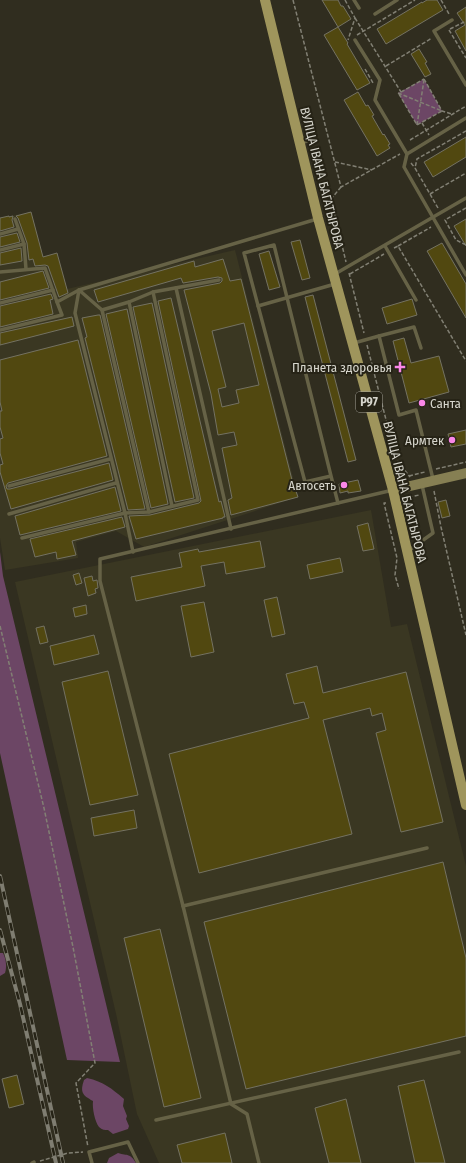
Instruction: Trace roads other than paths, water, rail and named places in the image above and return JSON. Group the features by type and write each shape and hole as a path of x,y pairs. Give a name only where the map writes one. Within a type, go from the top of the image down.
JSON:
{"main road":[{"name":"ВУЛІЦА ІВАНА БАГАТЫРОВА","path":"265,0 318,218 393,490 463,783 466,805"},
{"path":"393,490 466,473"}],"lane":[{"path":"354,0 359,8"},
{"path":"375,14 397,0"},
{"path":"452,20 434,31 466,85"},
{"path":"355,40 380,80 374,100 407,154 404,167 466,275"},
{"path":"407,154 466,118"},
{"path":"299,143 311,140"},
{"path":"258,306 288,298 335,279 385,246 466,198"},
{"path":"57,302 79,290 318,218"},
{"path":"15,219 24,244 26,269"},
{"path":"0,234 18,229"},
{"path":"0,250 24,244"},
{"path":"331,476 304,482 244,253 274,245 338,504"},
{"path":"385,246 416,300"},
{"path":"0,272 45,268 62,315 0,330"},
{"path":"102,310 129,302 153,292 218,280"},
{"path":"176,288 232,528"},
{"path":"0,303 53,290"},
{"path":"79,290 102,310 149,512"},
{"path":"79,290 75,313 133,552"},
{"path":"22,538 124,513 149,512 198,500 153,292"},
{"path":"129,302 172,506"},
{"path":"353,343 414,327 421,348"},
{"path":"379,336 399,415 416,410 433,481"},
{"path":"8,486 110,459"},
{"path":"9,514 116,483"},
{"path":"408,551 433,533 422,484"},
{"path":"259,1163 247,1114 231,1104 183,906 100,581 100,559 393,490"},
{"path":"183,906 427,848"},
{"path":"156,1120 459,1052"},
{"path":"92,1163 89,1152 128,1142 138,1163"}],"railway":[{"path":"0,876 63,1163"},
{"path":"0,930 20,1004 56,1163"}],"place":[{"name":"Планета здоровья","path":"400,367"},
{"name":"Санта","path":"422,403"},
{"name":"Армтек","path":"452,440"},
{"name":"Автосеть","path":"344,485"}]}
